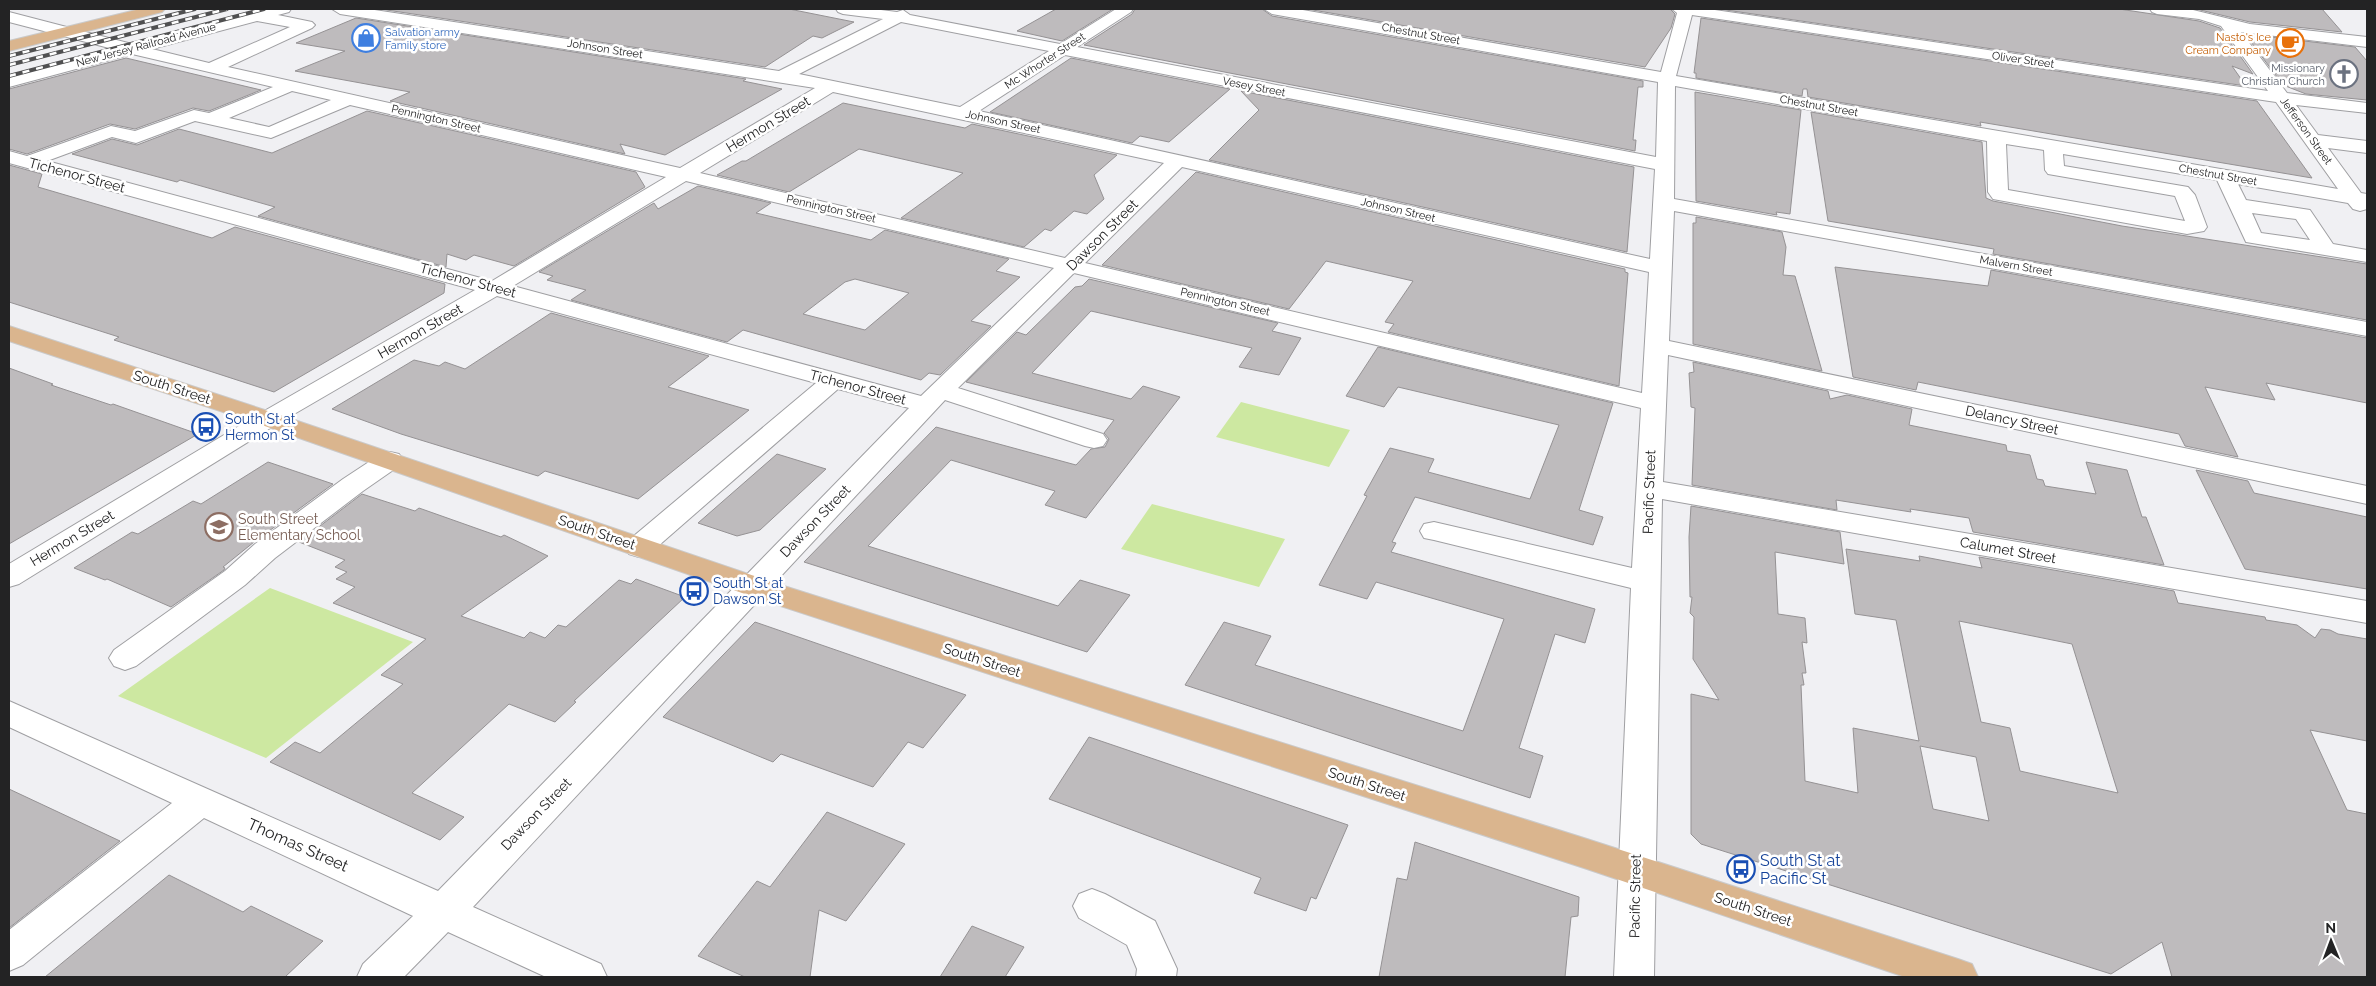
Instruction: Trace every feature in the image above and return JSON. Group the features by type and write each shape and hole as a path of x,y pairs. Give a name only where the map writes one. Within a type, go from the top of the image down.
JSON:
{"main road":[{"path":"9,46 157,9"},
{"name":"South Street","path":"9,333 390,460 753,586 1958,977"}],"street":[{"name":"New Jersey Railroad Avenue","path":"9,82 284,9"},
{"name":"Johnson Street","path":"340,9 781,76 832,86 1178,160 1660,268"},
{"name":"Vesey Street","path":"843,9 899,17 1666,165"},
{"path":"781,76 915,9"},
{"name":"Mc Whorter Street","path":"963,113 1126,9"},
{"name":"Chestnut Street","path":"1272,9 1996,137 2361,199"},
{"name":"Pacific Street","path":"1634,977 1649,488 1666,165 1667,79 1684,9"},
{"name":"Oliver Street","path":"1684,9 2282,98 2367,108"},
{"path":"2157,9 2201,15 2249,29 2367,42"},
{"name":"Jefferson Street","path":"2216,9 2312,140 2361,199 2367,214"},
{"path":"211,68 308,24 255,16"},
{"name":"Pennington Street","path":"10,18 211,68 685,175 1653,403"},
{"path":"210,118 290,86"},
{"name":"Hermon Street","path":"9,577 268,419 495,288 832,86"},
{"path":"18,159 111,130 136,137 194,115 271,133 349,99"},
{"path":"2296,118 2321,121"},
{"path":"1996,137 1998,192 2000,195 2187,228 2197,227 2185,195 2181,192 2055,170 2053,146"},
{"path":"2312,140 2367,146"},
{"name":"Tichenor Street","path":"18,159 834,380 935,398 1094,440"},
{"name":"Dawson Street","path":"377,977 443,912 935,398 1071,266 1110,243 1163,190 1178,160"},
{"path":"2225,176 2253,238 2367,256"},
{"name":"Malvern Street","path":"1664,203 2367,329"},
{"path":"2238,205 2303,214 2326,249"},
{"name":"Delancy Street","path":"1656,345 2367,495"},
{"path":"639,547 834,380"},
{"path":"125,658 235,578 264,551 390,460"},
{"name":"Calumet Street","path":"1649,488 2367,612"},
{"path":"1434,530 1646,581"},
{"name":"Thomas Street","path":"9,713 587,977"},
{"path":"9,953 200,801"},
{"path":"1092,906 1141,933 1157,969 1156,977"}],"green space":[{"path":"1241,402 1350,430 1329,467 1216,437"},
{"path":"1152,504 1285,539 1259,587 1121,549"},
{"path":"270,588 413,642 266,758 118,696"}],"building":[{"path":"380,9 789,9 854,22 822,38 813,36 765,67"},
{"path":"1056,9 1113,9 1062,41 1017,31"},
{"path":"1135,9 1262,9 1272,16 1643,81 1643,87 1638,87 1633,140 1636,140 1635,151 1084,45 1132,14"},
{"path":"1307,9 1670,9 1675,14 1671,28 1645,67"},
{"path":"1719,9 2119,9 2199,21 2220,28 2253,74 2232,66 2246,86"},
{"path":"2196,9 2322,9 2342,32 2250,22"},
{"path":"356,18 746,79 743,81 782,89 665,155 620,144 625,154 390,101 410,92 295,71 345,51 296,43"},
{"path":"1701,18 2257,101 2312,178 1980,122 1981,126 1808,97 1807,89 1803,89 1802,96 1696,78 1696,73 1694,73"},
{"path":"2245,34 2355,47 2367,61 2367,100 2306,94 2283,85"},
{"path":"126,58 261,90 209,111 193,108 135,129 110,124 27,154 9,149 9,89"},
{"path":"1071,58 1230,89 1169,142 1140,136 1132,143 990,112"},
{"path":"1241,91 1634,167 1627,252 1209,160 1259,110"},
{"path":"1695,92 1801,110 1790,214 1776,212 1777,215 1696,201"},
{"path":"843,103 965,128 972,124 1117,155 1094,175 1104,199 1087,214 1074,211 1051,231 1045,229 1024,247 901,218 963,173 859,149 789,192 717,175 742,161 746,161"},
{"path":"367,111 636,172 645,187 514,266 474,255 466,260 447,254 446,267 258,216 275,207 180,180 177,182 72,154 112,139 137,145 179,129 272,153"},
{"path":"1811,112 1982,142 1986,198 1993,201 2122,226 2367,264 2367,320 1993,254 1994,249 1828,221"},
{"path":"9,165 42,174 38,187 212,238 235,227 445,284 444,293 274,392 114,340 119,337 9,302"},
{"path":"1196,172 1625,269 1625,272 1628,273 1619,386 1388,332 1394,324 1385,322 1413,281 1326,261 1289,309 1102,265"},
{"path":"698,186 771,203 756,213 773,217 871,240 885,230 1009,259 996,271 1020,277 971,321 991,326 940,375 929,373 921,380 743,330 727,342 571,300 586,290 547,280 553,276 539,272 654,203 658,209","holes":["855,279 909,293 865,330 803,314 845,282"]},
{"path":"1696,217 1782,232 1786,247 1783,275 1795,276 1822,371 1693,344 1693,223 1696,223"},
{"path":"1835,267 1988,286 1991,270 2367,338 2367,403 2266,383 2275,400 2205,387 2238,457 2185,446 2179,434 1918,382 1916,390 1853,377"},
{"path":"1089,279 1278,323 1272,331 1301,338 1279,375 1239,367 1252,348 1091,311 1032,373 1131,399 1143,386 1180,397 1086,518 1045,505 1055,491 951,460 868,546 1058,606 1080,580 1130,595 1087,652 804,562 936,427 1076,465 1091,449 1105,447 1109,439 1104,433 1114,420 966,382 1017,332 1026,335 1075,287 1082,286"},
{"path":"551,313 709,356 668,387 749,410 638,499 545,471 538,476 401,434 332,409 414,360 439,366 445,362 465,369"},
{"path":"1378,347 1613,403 1579,510 1603,517 1593,545 1415,497 1392,542 1396,543 1391,552 1595,609 1585,643 1555,634 1519,748 1543,756 1530,798 1185,685 1224,622 1271,636 1255,665 1463,731 1504,619 1376,582 1367,599 1319,585 1367,496 1364,495 1390,448 1434,459 1428,472 1530,499 1559,425 1398,387 1384,407 1346,396"},
{"path":"1693,362 1828,391 1830,399 1847,395 1912,409 1909,425 2006,445 2007,451 2030,455 2037,479 2043,480 2045,486 2096,494 2086,462 2127,470 2142,517 2146,517 2164,565 1973,532 1969,518 1910,509 1911,512 1836,500 1837,510 1692,485 1695,408 1691,407 1689,373 1694,372"},
{"path":"9,368 53,384 51,385 111,405 113,404 198,434 9,544"},
{"path":"777,454 826,469 760,530 737,536 698,523"},
{"path":"268,462 333,484 254,542 223,567 225,568 224,570 171,607 107,579 105,580 74,568 132,532 138,534 193,501 201,504"},
{"path":"2196,470 2248,481 2254,493 2367,517 2367,589 2245,569"},
{"path":"362,494 415,511 419,508 501,537 504,535 548,556 461,616 524,638 530,632 545,638 558,625 566,627 619,580 631,584 636,579 685,597 574,701 576,702 555,722 509,704 412,793 464,817 440,840 270,762 295,742 320,753 403,684 381,675 426,639 333,603 355,587 336,579 347,572 335,567 345,560 299,542"},
{"path":"1691,506 1840,532 1844,564 1775,552 1778,614 1805,618 1807,643 1802,642 1806,673 1802,673 1804,685 1801,685 1805,781 1858,793 1853,728 1919,741 1896,620 1855,614 1846,549 1920,561 1919,556 1982,568 1979,557 2174,591 2178,603 2265,617 2266,620 2297,625 2315,638 2321,629 2367,639 2367,741 2310,730 2347,810 2367,814 2367,977 2172,977 2162,942 2111,974 1701,844 1691,834 1691,694 1719,700 1693,659 1694,617 1690,613 1692,597 1690,597 1689,537","holes":["1959,621 2072,644 2118,793 2020,771 2010,728 1981,722","1920,746 1976,757 1989,821 1933,809"]},
{"path":"755,622 966,695 923,748 908,742 873,787 781,754 773,762 663,717"},
{"path":"1089,737 1348,825 1316,899 1311,897 1306,911 1254,893 1261,878 1049,799"},
{"path":"9,789 120,841 9,928"},
{"path":"827,812 905,844 846,921 819,910 810,977 745,977 698,956 757,881 770,887"},
{"path":"1415,842 1579,897 1578,916 1571,917 1565,977 1379,977 1397,878 1407,880"},
{"path":"169,875 243,912 251,906 323,941 285,977 45,977"},
{"path":"972,926 1024,947 1005,977 940,977"}],"railway":[{"path":"9,56 195,9"},
{"path":"9,65 227,9"},
{"path":"9,76 264,9"}],"place":[{"name":"Salvation army Family store","path":"366,38"},
{"name":"Nasto's Ice Cream Company","path":"2290,43"},
{"name":"Missionary Christian Church","path":"2344,74"},
{"name":"South St at Hermon St","path":"206,427"},
{"name":"South Street Elementary School","path":"219,527"},
{"name":"South St at Dawson St","path":"694,591"},
{"name":"South St at Pacific St","path":"1741,869"}]}
